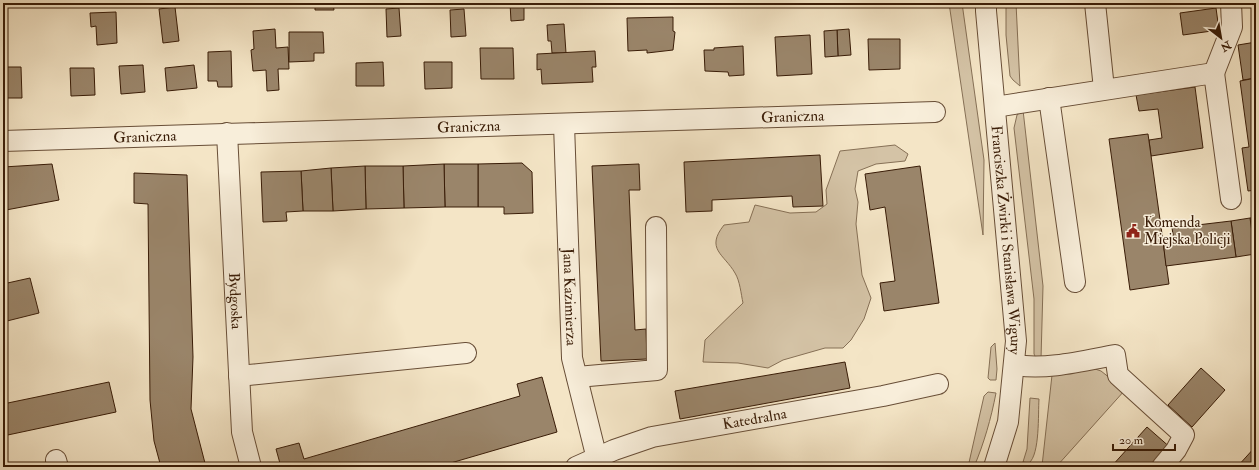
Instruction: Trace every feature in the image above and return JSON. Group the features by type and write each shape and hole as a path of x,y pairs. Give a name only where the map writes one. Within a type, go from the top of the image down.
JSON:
{"street":[{"path":"1095,3 1104,89"},
{"path":"1231,3 1232,26 1214,73 1231,199"},
{"name":"Franciszka Żwirki i Stanisława Wigury","path":"985,6 1013,289 1016,341 1015,366 1008,422 994,467"},
{"path":"995,107 1214,73"},
{"path":"1049,98 1075,282"},
{"name":"Graniczna","path":"3,141 935,112"},
{"name":"Jana Kazimierza","path":"564,124 572,358 598,463"},
{"name":"Bydgoska","path":"227,134 242,432 251,467"},
{"path":"577,377 657,370 656,227"},
{"path":"239,376 466,353"},
{"path":"1015,366 1031,368 1048,367 1115,355 1118,375 1184,435 1176,450 1162,467"},
{"name":"Katedralna","path":"576,467 598,463 614,450 652,437 883,396 938,384"}],"shaded area":[{"path":"949,3 962,3 984,160 983,235"},
{"path":"1006,3 1016,3 1020,86 1010,76 1006,35"},
{"path":"1023,110 1043,286 1041,359 1036,358 1034,354 1034,299 1014,128 1017,115"},
{"path":"895,145 908,154 905,161 876,164 858,171 855,189 858,202 856,224 862,275 871,298 864,319 851,340 843,348 825,348 783,360 768,368 738,363 703,362 705,340 743,303 737,276 731,266 718,251 716,246 716,240 724,225 749,222 755,205 790,213 816,212 827,204 826,190 840,151"},
{"path":"995,343 997,369 996,380 990,380 988,378 991,347"},
{"path":"1095,369 1101,371 1125,390 1056,467 1042,466 1052,375"},
{"path":"988,392 996,393 989,422 974,467 968,467 984,396"},
{"path":"1030,398 1039,399 1037,443 1033,458 1029,463 1023,462 1027,449"}],"building":[{"path":"315,3 333,3 334,10 315,10"},
{"path":"510,3 524,3 524,20 511,21"},
{"path":"175,7 179,41 163,43 159,9"},
{"path":"399,8 401,36 387,37 386,9"},
{"path":"1216,8 1219,30 1183,35 1180,13"},
{"path":"464,9 466,36 451,37 450,10"},
{"path":"116,12 117,43 97,45 96,26 91,27 90,13"},
{"path":"673,17 673,31 675,32 673,50 647,53 647,50 628,51 627,18"},
{"path":"564,24 566,53 552,53 551,41 548,41 547,25"},
{"path":"275,29 276,48 288,47 289,69 278,69 279,90 267,91 266,70 253,71 251,50 254,49 253,31"},
{"path":"849,29 851,55 838,56 837,30"},
{"path":"837,30 838,56 825,57 824,31"},
{"path":"289,32 323,32 324,53 314,53 314,61 289,62"},
{"path":"810,35 812,74 777,76 775,37"},
{"path":"868,39 900,39 900,69 869,70"},
{"path":"1256,42 1256,78 1243,80 1238,45"},
{"path":"743,46 744,75 729,76 728,72 705,71 704,50"},
{"path":"480,48 513,48 514,79 481,79"},
{"path":"231,51 232,87 218,87 217,81 208,81 208,52"},
{"path":"595,51 596,67 592,67 593,82 542,84 541,69 537,70 537,54"},
{"path":"383,62 384,86 356,86 356,63"},
{"path":"424,62 452,62 452,88 425,89"},
{"path":"143,65 145,92 121,94 119,66"},
{"path":"194,65 197,88 167,91 165,68"},
{"path":"3,67 21,67 22,98 3,98"},
{"path":"70,68 94,68 95,95 71,96"},
{"path":"1256,78 1256,190 1248,191 1242,148 1249,147 1240,81"},
{"path":"1195,87 1203,148 1151,156 1149,140 1162,138 1158,109 1139,111 1136,95"},
{"path":"1148,134 1169,284 1130,290 1109,139"},
{"path":"820,155 823,206 793,207 792,196 712,200 712,211 686,212 684,162"},
{"path":"522,163 532,172 533,213 504,214 504,207 478,207 478,164"},
{"path":"52,164 59,200 6,210 3,199 3,167"},
{"path":"444,164 478,164 478,207 445,207"},
{"path":"444,164 445,207 404,208 403,166"},
{"path":"639,164 640,190 629,190 635,330 646,329 647,359 601,361 592,166"},
{"path":"365,166 403,166 404,208 366,209"},
{"path":"365,166 366,209 333,211 331,168"},
{"path":"920,166 939,303 884,311 880,283 895,281 885,207 870,210 865,174"},
{"path":"331,168 333,211 303,211 301,171"},
{"path":"301,171 303,211 286,212 287,221 263,222 261,172"},
{"path":"134,173 187,175 193,357 191,409 206,467 161,467 154,441 150,400 148,204 134,203"},
{"path":"1256,217 1256,254 1255,254 1250,218"},
{"path":"1250,218 1255,254 1236,257 1231,221"},
{"path":"1231,221 1236,257 1166,266 1163,241 1174,240 1172,228"},
{"path":"30,278 39,313 3,322 3,284"},
{"path":"845,362 850,388 680,419 675,391"},
{"path":"1201,368 1225,390 1192,427 1168,405"},
{"path":"542,377 557,432 437,467 281,467 276,449 299,443 304,459 520,396 517,384"},
{"path":"109,382 116,412 3,436 3,404"},
{"path":"1147,427 1172,449 1156,467 1111,467"},
{"path":"1256,446 1256,465 1254,467 1237,467"}],"place":[{"name":"Komenda Miejska Policji","path":"1133,231"}]}
